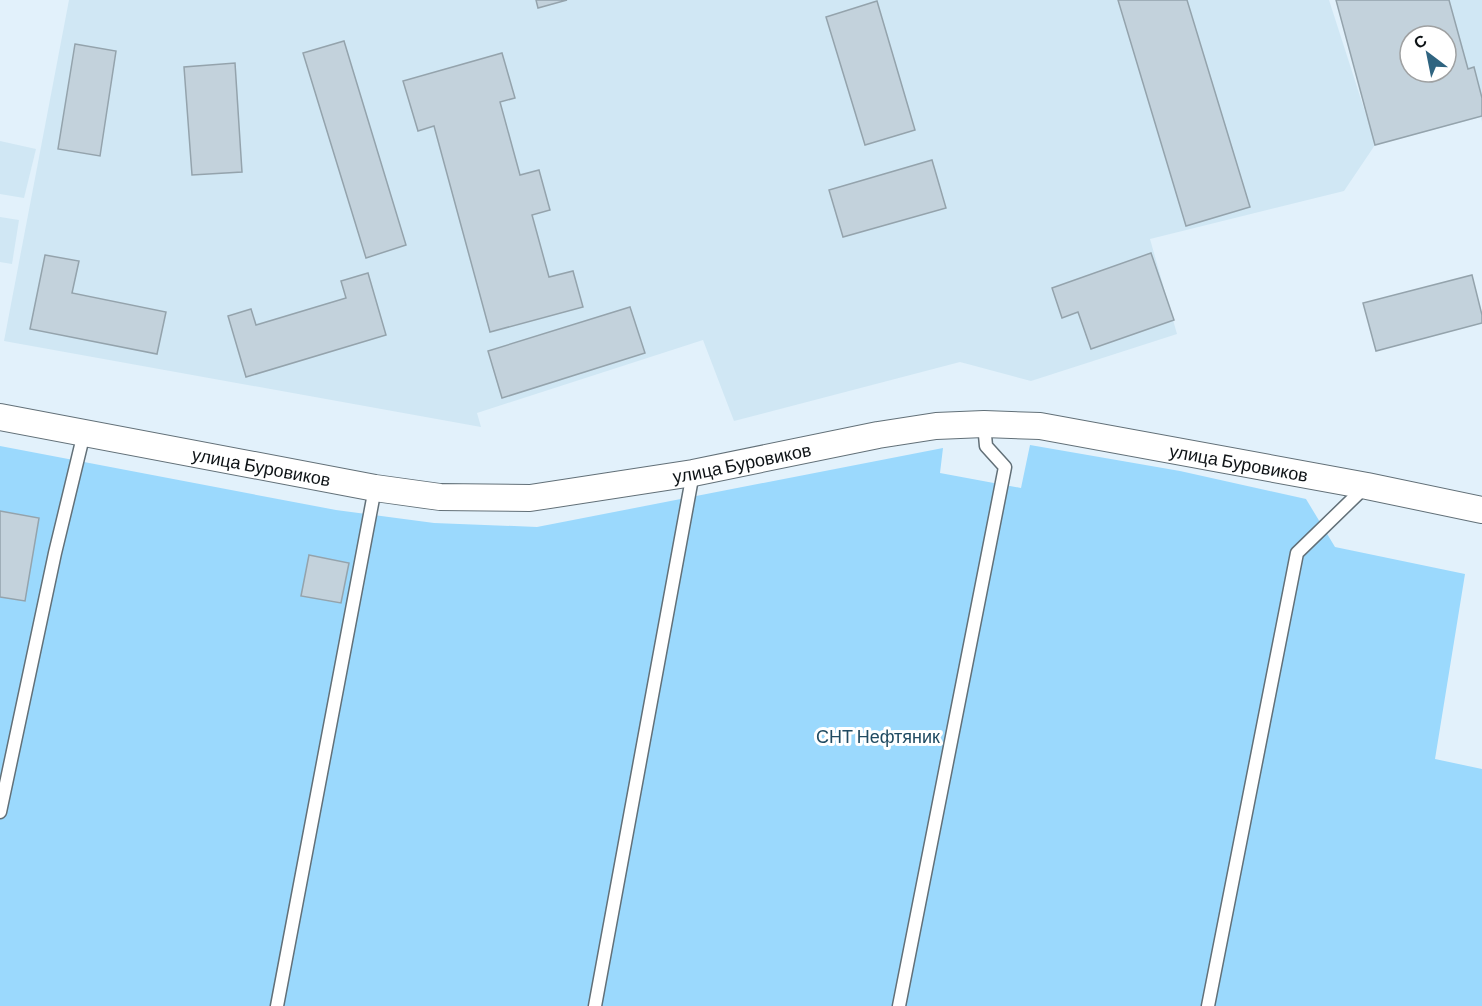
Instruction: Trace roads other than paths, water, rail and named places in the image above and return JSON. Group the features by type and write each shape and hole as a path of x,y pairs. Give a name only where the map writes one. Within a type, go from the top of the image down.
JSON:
{"street":[{"name":"улица Буровиков","path":"0,417 375,488 440,497 530,498 693,473 878,435 936,426 984,424 1040,426 1367,486 1482,510"}],"lane":[{"path":"899,1006 1005,467 986,446 984,424"},
{"path":"0,812 55,553 84,433"},
{"path":"595,1006 693,473"},
{"path":"1208,1006 1297,553 1367,486"},
{"path":"277,1006 375,488"}],"park label":[{"name":"СНТ Нефтяник","path":"878,736"}]}
